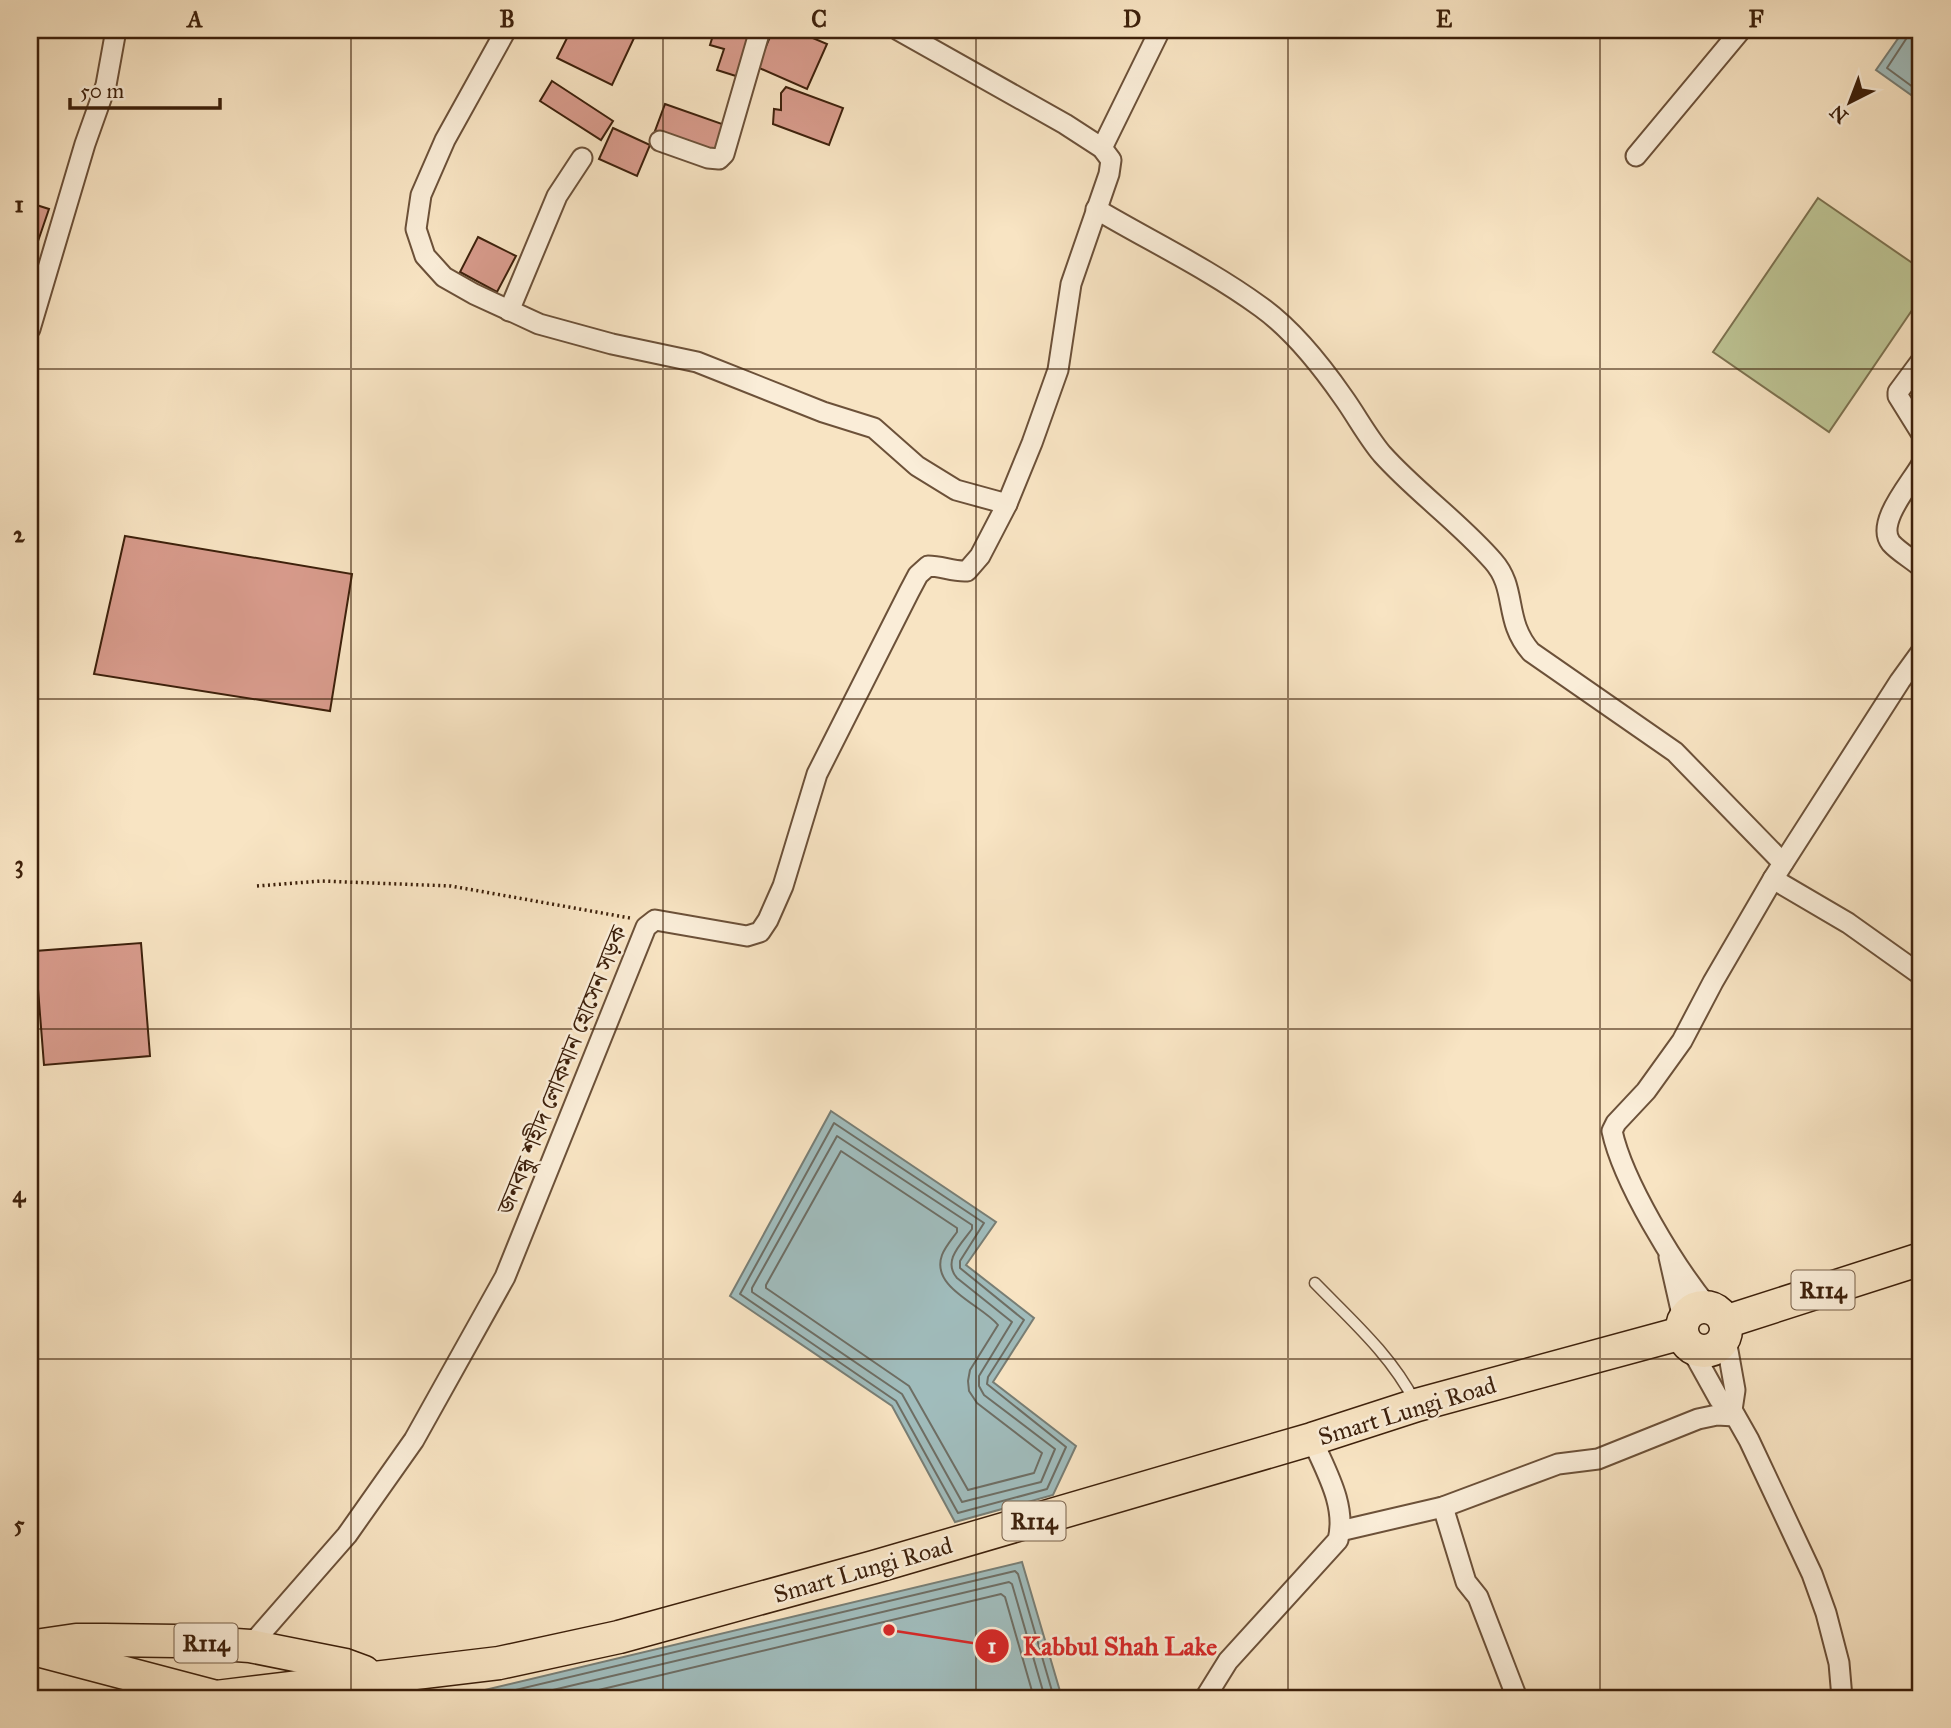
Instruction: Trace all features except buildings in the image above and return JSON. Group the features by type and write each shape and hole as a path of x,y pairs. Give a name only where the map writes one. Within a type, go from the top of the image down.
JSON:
{"main road":[{"name":"Smart Lungi Road","path":"30,1648 216,1697 499,1663 619,1637 874,1567 1312,1439 1417,1405 1702,1327 1921,1259"},
{"name":"R114","path":"30,1648 76,1640 177,1641 250,1646 345,1665 379,1676"}],"street":[{"path":"30,329 85,144 106,85 116,30"},
{"path":"506,30 445,140 421,195 416,229 425,256 444,277 539,324 612,344 697,362 823,412 874,428 917,466 956,490 1007,504"},
{"path":"660,141 708,158 719,159 724,154 760,30"},
{"path":"898,30 1022,99 1102,148 1160,30"},
{"path":"1636,156 1741,30"},
{"name":"জনবন্ধু শহীদ লোকমান হোসেন সড়ক","path":"250,1646 346,1535 414,1440 505,1277 642,936 651,922 655,920 747,936 760,933 783,886 817,774 918,575 928,566 940,566 956,572 967,571 980,556 1007,504 1058,370 1071,284 1109,174 1111,160 1102,148"},
{"path":"509,311 557,196 582,159"},
{"path":"1096,209 1262,307 1301,343 1380,451 1402,476 1430,498 1495,562 1506,580 1517,633 1531,652 1675,752 1778,871 1921,975"},
{"path":"1921,361 1898,392 1921,433"},
{"path":"1921,465 1889,517 1886,532 1891,542 1921,567"},
{"path":"1733,1413 1735,1390 1702,1327 1667,1246 1625,1171 1612,1131 1616,1123 1646,1091 1682,1041 1778,871 1899,681 1921,652"},
{"path":"1702,1327 1719,1399 1733,1413 1749,1440 1812,1574 1826,1612 1839,1664 1842,1698"},
{"path":"1340,1531 1443,1507 1558,1464 1598,1459 1698,1419 1733,1413"},
{"path":"1205,1698 1228,1661 1333,1547 1340,1531 1336,1496 1312,1439"},
{"path":"1443,1507 1466,1582 1478,1597 1517,1698"}],"lane":[{"path":"1315,1283 1383,1354 1404,1381 1417,1405"}],"path":[{"path":"257,886 321,881 451,886 651,922"}],"green space":[{"path":"1818,198 1921,269 1921,297 1829,432 1713,352"}],"water":[{"path":"1904,30 1921,30 1921,102 1876,70"},
{"path":"831,1111 996,1222 966,1265 1034,1318 993,1382 1076,1446 1053,1495 955,1522 892,1406 730,1296"},
{"path":"1022,1562 1062,1698 451,1698"}],"place":[{"name":"Kabbul Shah Lake","path":"889,1630"}]}
